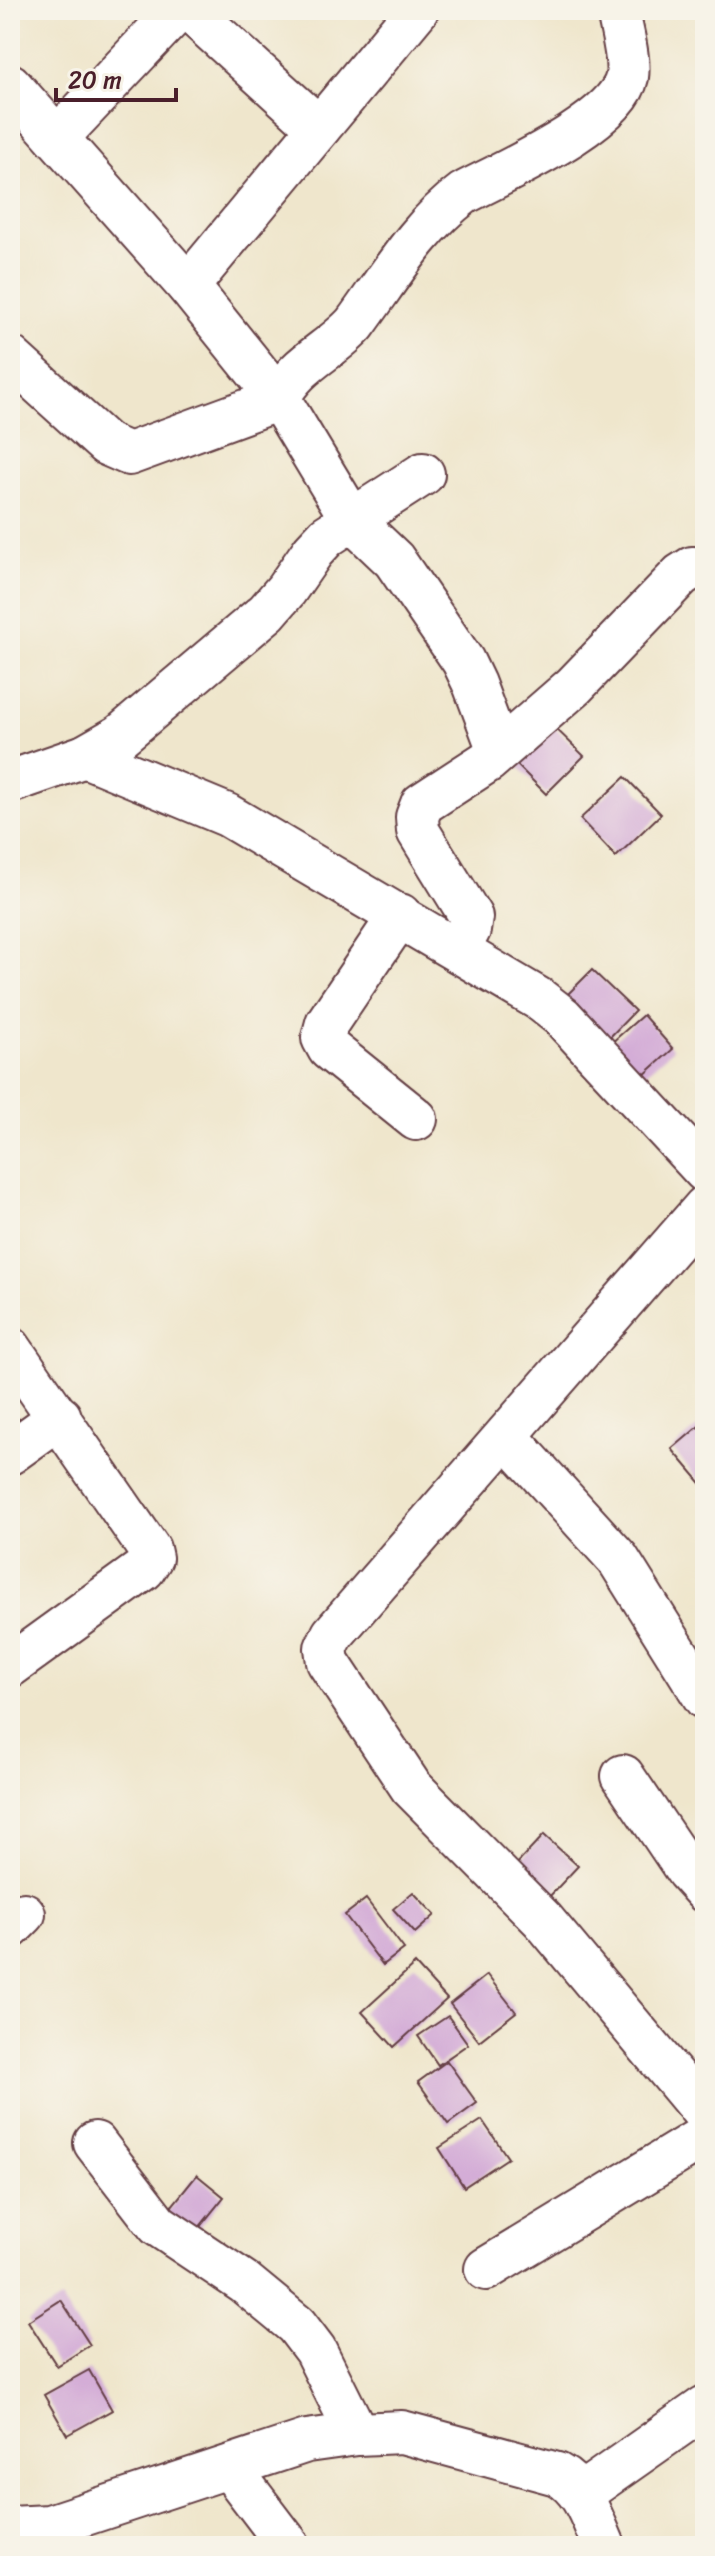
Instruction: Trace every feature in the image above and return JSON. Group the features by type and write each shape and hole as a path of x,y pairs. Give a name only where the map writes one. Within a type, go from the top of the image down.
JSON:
{"street":[{"path":"57,138 178,10"},
{"path":"189,10 319,128"},
{"path":"188,286 417,10"},
{"path":"10,357 106,444 129,454 279,399 290,379 343,338 427,225 446,206 587,125 613,105 624,88 628,72 618,10"},
{"path":"10,85 188,286 279,399 352,520 394,560 463,661 499,751"},
{"path":"10,782 85,756 120,736 267,612 327,536 423,474"},
{"path":"458,950 469,930 471,917 418,831 417,817 422,804 488,761 574,686 681,575 692,568 705,569"},
{"path":"85,756 227,815 539,999 562,1017 705,1171"},
{"path":"400,915 327,1023 323,1038 329,1049 416,1119"},
{"path":"705,1207 333,1634 326,1648 328,1662 411,1787 543,1920 705,2114"},
{"path":"10,1348 149,1549 151,1558 144,1569 10,1666"},
{"path":"10,1453 60,1417"},
{"path":"506,1436 618,1559 705,1698"},
{"path":"623,1776 687,1871 705,1891"},
{"path":"486,2269 705,2136"},
{"path":"95,2143 158,2225 245,2283 296,2325 315,2350 357,2434"},
{"path":"581,2494 705,2407"},
{"path":"17,2518 49,2526 307,2441 402,2432 557,2474 571,2481 581,2494 604,2546"},
{"path":"229,2467 289,2546"}],"building":[{"path":"542,715 584,756 546,794 505,753"},
{"path":"625,777 661,814 616,857 580,819"},
{"path":"592,970 635,1011 605,1042 562,1000"},
{"path":"643,1015 673,1049 633,1085 603,1050"},
{"path":"705,1421 705,1488 672,1449"},
{"path":"544,1835 578,1866 548,1898 515,1866"},
{"path":"413,1892 435,1915 415,1933 393,1909"},
{"path":"366,1899 404,1949 383,1965 345,1915"},
{"path":"415,1964 447,1999 394,2047 362,2012"},
{"path":"487,1975 516,2012 479,2041 450,2004"},
{"path":"448,2016 468,2044 438,2065 418,2036"},
{"path":"447,2061 477,2103 448,2124 418,2082"},
{"path":"482,2120 508,2158 464,2187 439,2148"},
{"path":"197,2175 224,2197 194,2234 167,2212"},
{"path":"61,2300 90,2345 57,2366 28,2321"},
{"path":"89,2370 112,2410 67,2435 44,2395"}]}
